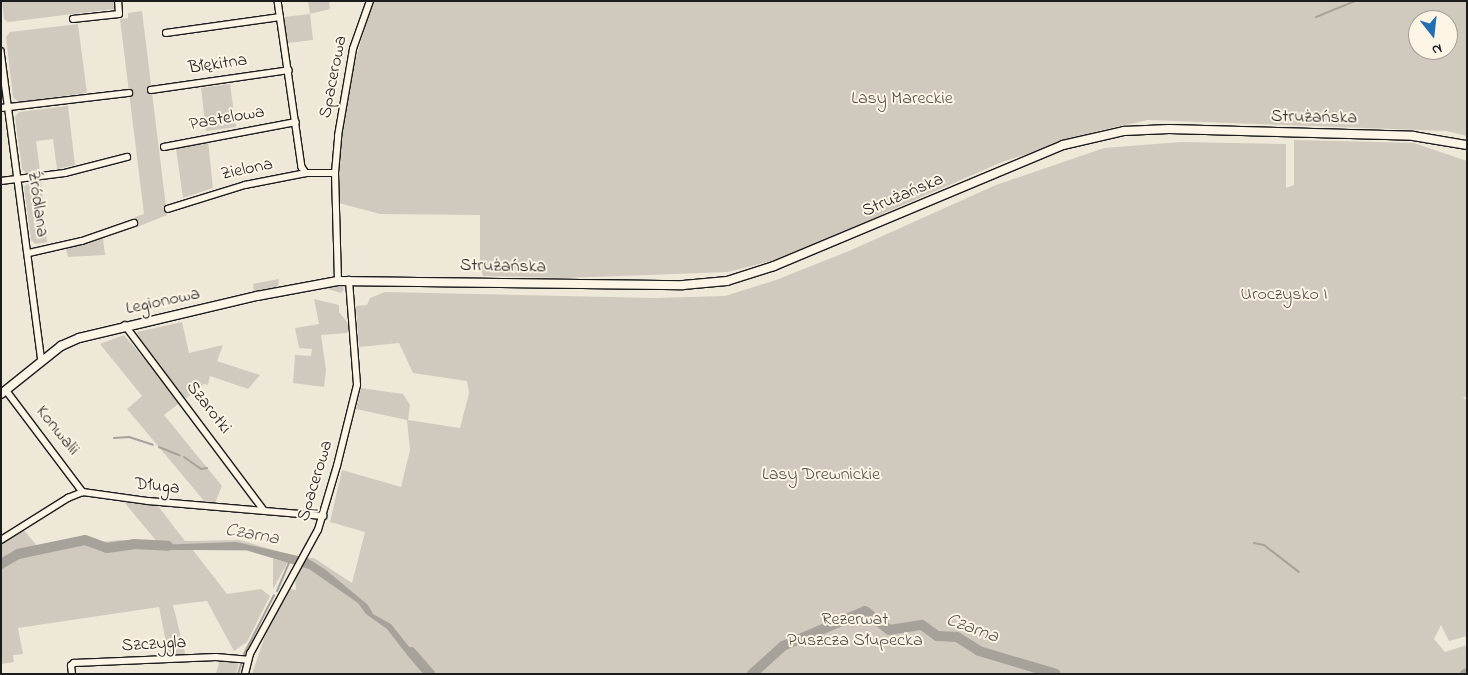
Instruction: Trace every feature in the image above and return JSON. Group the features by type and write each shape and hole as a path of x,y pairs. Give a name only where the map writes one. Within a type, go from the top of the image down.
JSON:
{"main road":[{"name":"Strużańska","path":"349,280 683,285 727,280 774,266 1063,145 1124,131 1169,129 1386,135 1467,145"},
{"name":"Legionowa","path":"4,392 42,361 79,338 126,325 349,280"}],"street":[{"path":"73,20 120,14 118,1"},
{"path":"278,1 302,167 306,173"},
{"name":"Spacerowa","path":"338,281 335,173 338,136 353,49 370,1"},
{"path":"166,33 280,17"},
{"name":"Źródlana","path":"1,51 5,108 19,179 42,361"},
{"name":"Błękitna","path":"151,90 289,70"},
{"path":"5,108 130,93"},
{"name":"Pastelowa","path":"164,147 296,122"},
{"path":"1,181 65,173 127,157"},
{"name":"Zielona","path":"168,209 204,195 306,173 335,173"},
{"path":"29,252 82,241 134,222"},
{"name":"Spacerowa","path":"245,674 248,660 305,554 323,516 357,385 349,280"},
{"name":"Szarotki","path":"126,325 264,510"},
{"name":"Konwalii","path":"4,392 83,492"},
{"path":"1,540 68,498 83,492"},
{"name":"Długa","path":"83,492 148,501 323,516"},
{"name":"Szczygla","path":"72,674 71,666 74,664 216,657 248,660"}],"green space":[{"path":"2,1 116,1 117,6 114,9 8,22 4,19"},
{"path":"308,1 329,1 330,9 310,14"},
{"name":"Lasy Mareckie","path":"373,1 1467,1 1467,136 1447,131 1148,120 1097,131 1002,162 885,213 867,227 771,261 728,272 565,278 483,276 480,267 480,215 380,214 339,203 339,150 352,72"},
{"path":"142,11 167,215 137,227 135,217 144,214 120,19 128,18 128,13"},
{"path":"310,14 313,40 288,43 284,17"},
{"path":"78,24 87,93 18,102 13,97 6,37 10,32"},
{"path":"230,84 236,127 206,131 201,88"},
{"path":"68,106 75,165 57,169 53,139 36,141 40,171 26,173 22,169 15,117 19,112"},
{"name":"Lasy Drewnickie","path":"1294,140 1414,143 1467,161 1467,397 1463,397 1467,401 1467,636 1449,641 1441,625 1434,639 1445,652 1467,645 1467,674 252,674 266,633 290,589 296,590 295,576 307,558 314,558 352,583 365,532 330,522 342,470 401,487 410,450 407,420 356,409 361,388 403,394 410,405 408,420 460,428 469,393 467,381 413,373 399,343 359,347 356,306 367,305 370,298 385,292 655,298 725,296 776,280 849,251 996,185 1104,148 1181,142 1286,144 1286,188 1294,185"},
{"path":"208,141 213,188 183,198 176,149"},
{"path":"41,181 47,242 36,244 31,240 24,187 28,183"},
{"path":"103,238 105,255 68,257 66,249"},
{"path":"279,279 278,286 254,293 253,284"},
{"path":"340,284 344,289 341,293 321,287"},
{"path":"314,299 339,305 339,312 347,322 349,329 347,333 321,335 326,370 324,387 293,383 295,355 311,356 312,349 299,348 295,328 319,324"},
{"path":"182,322 189,353 223,345 217,361 260,375 248,389 210,376 208,385 204,384 185,399 136,337 137,332"},
{"path":"124,335 181,402 164,415 222,486 215,503 205,502 127,409 142,396 100,344"},
{"path":"124,502 158,506 185,541 239,540 292,555 273,589 273,558 248,551 193,550 227,594 261,589 270,596 247,642 234,651 207,601 173,605 186,657 169,657 159,607 18,628 23,654 13,655 14,662 1,664 1,543 23,529 38,547 90,538 101,542 120,540 158,543"},
{"path":"220,659 239,662 236,674 216,674"}],"shaded area":[{"path":"236,542 307,558 326,570 368,605 373,614 391,624 421,662 417,663 404,651 387,629 366,614 358,603 309,569 246,550 157,550 155,545"}],"waterway":[{"path":"1316,17 1355,1"},
{"path":"114,438 129,437 153,445"},
{"path":"159,447 179,455"},
{"path":"184,457 201,469 207,468"},
{"name":"Czarna","path":"1,564 18,554 85,540 107,548 134,544 168,546"},
{"path":"1254,543 1264,545 1299,572"},
{"path":"277,591 290,561"},
{"path":"244,654 274,595"},
{"name":"Czarna","path":"752,674 783,646 865,611 889,630 922,625 937,636 957,637 979,651 1056,674"},
{"name":"Czarna","path":"411,652 430,674"},
{"path":"238,674 241,664"}],"park label":[{"name":"Uroczysko I","path":"1284,295"},
{"name":"Rezerwat Puszcza Słupecka","path":"855,631"}]}
